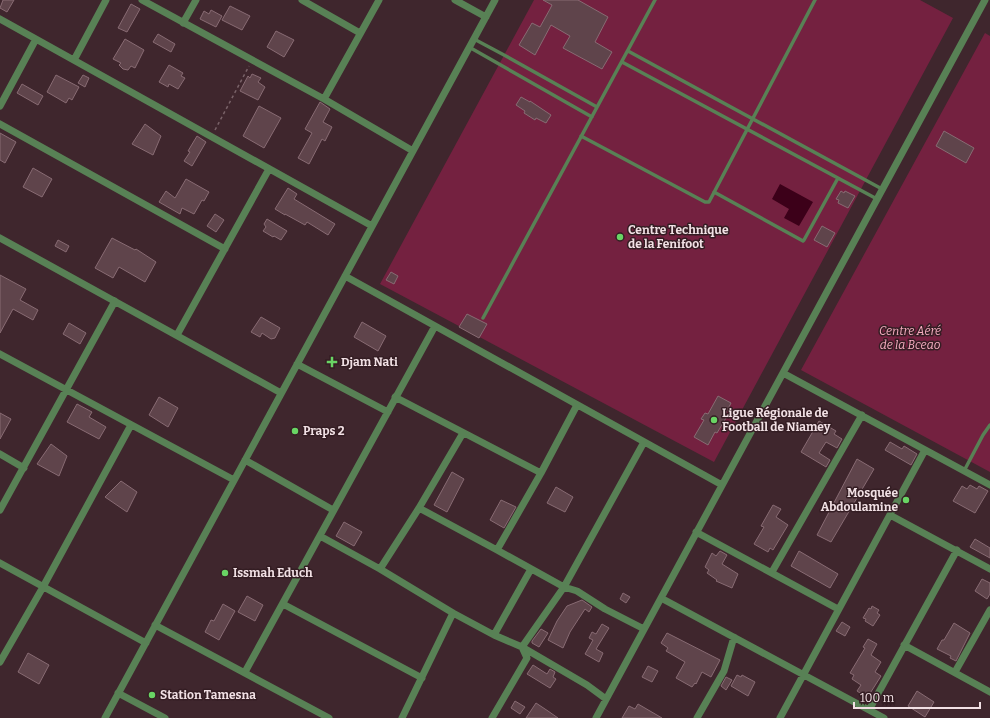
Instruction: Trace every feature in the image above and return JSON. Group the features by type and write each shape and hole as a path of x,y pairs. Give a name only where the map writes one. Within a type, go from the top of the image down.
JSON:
{"street":[{"path":"74,60 106,0"},
{"path":"142,0 324,99 413,151"},
{"path":"184,24 196,0"},
{"path":"302,0 360,33"},
{"path":"324,99 379,0"},
{"path":"456,0 486,17"},
{"path":"105,718 495,0"},
{"path":"596,718 985,0"},
{"path":"0,19 372,226"},
{"path":"0,106 36,39"},
{"path":"0,124 225,249"},
{"path":"177,336 269,169"},
{"path":"0,238 281,393"},
{"path":"345,276 722,485"},
{"path":"0,510 115,301"},
{"path":"245,672 435,326"},
{"path":"0,354 234,480"},
{"path":"297,364 388,412"},
{"path":"783,373 990,485"},
{"path":"396,397 541,473"},
{"path":"497,550 541,473 577,405"},
{"path":"772,572 862,415"},
{"path":"0,662 43,587 131,425"},
{"path":"380,569 419,508 463,433"},
{"path":"522,647 564,587 644,442"},
{"path":"780,718 925,450"},
{"path":"0,454 24,468"},
{"path":"245,460 333,510"},
{"path":"419,508 564,587 577,591 605,609 644,629"},
{"path":"890,515 990,569"},
{"path":"696,532 838,609"},
{"path":"320,536 380,569 453,613 494,635 522,647 588,686 606,699"},
{"path":"869,710 957,550"},
{"path":"0,563 146,642"},
{"path":"494,635 531,569"},
{"path":"661,598 884,718"},
{"path":"283,604 422,678"},
{"path":"955,672 990,610"},
{"path":"402,718 453,613"},
{"path":"155,625 329,718"},
{"path":"697,718 724,671 734,637"},
{"path":"904,645 990,692"},
{"path":"492,718 527,658 522,647"},
{"path":"118,693 165,718"}],"lane":[{"path":"483,318 655,0"},
{"path":"581,136 705,202 709,202 815,0"},
{"path":"474,39 511,58 597,107"},
{"path":"469,47 592,117"},
{"path":"628,51 882,189"},
{"path":"622,62 877,199"},
{"path":"714,192 802,241 804,240 838,178"},
{"path":"964,471 990,425"}],"path":[{"path":"211,137 253,61"}],"green space":[{"name":"Centre Technique de la Fenifoot","path":"534,0 920,0 953,18 714,462 380,284"},
{"name":"Centre Aéré de la Bceao","path":"985,33 990,36 990,472 801,370"}],"shaded area":[{"path":"780,184 813,202 799,226 784,218 789,209 772,199"}],"building":[{"path":"3,0 14,0 7,12 0,8"},
{"path":"543,0 578,0 608,17 595,42 612,52 602,69 563,48 570,36 551,25 535,55 519,45 532,23 540,27 550,9 552,5"},
{"path":"131,4 140,9 127,32 118,28"},
{"path":"230,6 250,16 242,30 222,20"},
{"path":"211,10 222,16 216,27 200,19 204,11 209,14"},
{"path":"276,31 294,40 284,57 267,47"},
{"path":"158,34 175,44 171,52 153,42"},
{"path":"125,39 144,50 135,68 131,66 128,70 123,69 119,65 121,63 113,59"},
{"path":"169,65 183,73 181,76 185,78 178,89 169,84 168,87 159,82"},
{"path":"252,74 261,78 258,82 265,87 258,100 240,91 248,76 250,78"},
{"path":"56,75 79,87 72,100 69,98 66,103 47,92"},
{"path":"83,75 89,78 85,87 78,83"},
{"path":"22,84 43,96 38,105 17,93"},
{"path":"521,97 530,101 551,115 546,123 536,118 535,120 524,113 525,111 516,105"},
{"path":"320,102 330,109 323,122 332,127 325,141 322,139 309,164 298,158 312,133 305,129"},
{"path":"259,106 281,118 264,148 243,136"},
{"path":"145,124 161,136 153,155 132,144"},
{"path":"944,131 974,148 966,163 936,146"},
{"path":"0,133 16,142 5,163 0,160"},
{"path":"197,136 206,142 192,166 184,161"},
{"path":"33,168 52,179 42,197 23,187"},
{"path":"186,179 209,192 204,201 202,200 194,214 182,208 180,214 159,202 166,191 175,198"},
{"path":"288,188 297,194 294,199 335,224 328,235 307,222 305,225 275,209"},
{"path":"841,191 844,193 845,191 855,196 848,208 838,203 839,200 836,199"},
{"path":"215,214 224,220 216,232 207,226"},
{"path":"267,219 287,231 281,240 263,231 266,227 264,224"},
{"path":"822,226 835,233 827,247 814,240"},
{"path":"112,238 135,250 136,249 156,262 145,282 119,267 113,278 95,268"},
{"path":"58,240 69,246 66,252 55,246"},
{"path":"391,272 398,276 394,284 386,280"},
{"path":"0,275 26,289 20,300 38,310 33,320 13,309 0,333"},
{"path":"467,314 487,324 479,338 459,327"},
{"path":"261,317 280,328 275,338 271,339 262,333 260,337 251,332"},
{"path":"362,322 386,336 378,351 354,337"},
{"path":"69,323 86,333 80,344 63,334"},
{"name":"Ligue Régionale de Football de Niamey","path":"718,396 731,403 724,417 726,418 717,433 715,432 708,445 694,437 704,420 701,419 705,413 708,414"},
{"path":"159,397 178,408 168,427 149,415"},
{"path":"77,404 92,412 89,417 106,427 99,439 67,422"},
{"path":"0,413 11,419 0,439"},
{"path":"819,421 836,431 834,434 842,439 837,448 826,442 819,453 830,460 826,467 801,452"},
{"path":"890,442 902,449 904,446 917,454 911,465 885,450"},
{"path":"51,444 67,456 59,476 37,464"},
{"path":"857,459 874,469 831,542 817,535"},
{"path":"452,472 464,479 447,512 434,505"},
{"path":"121,481 137,492 127,512 105,497"},
{"path":"970,485 977,489 979,486 988,491 975,513 953,501 962,486 967,489"},
{"path":"556,487 573,497 565,512 547,503"},
{"path":"501,500 516,507 504,528 490,520"},
{"path":"773,505 781,509 776,517 788,525 773,550 770,548 768,552 754,544 764,527 761,526"},
{"path":"344,522 362,532 354,546 336,536"},
{"path":"975,539 990,548 990,558 970,547"},
{"path":"720,551 727,555 722,564 738,574 732,588 716,581 717,580 707,573 709,570 705,567 712,553 716,556"},
{"path":"799,551 838,574 830,588 791,566"},
{"path":"982,579 990,583 990,594 987,599 975,591"},
{"path":"623,593 630,597 626,603 620,599"},
{"path":"247,596 263,605 255,621 238,612"},
{"path":"582,600 592,607 589,612 585,609 570,632 563,648 548,640 557,621 567,606"},
{"path":"223,604 235,611 219,640 205,632 211,620 214,621"},
{"path":"872,606 879,610 877,613 880,615 873,626 863,618"},
{"path":"842,622 850,627 845,636 836,631"},
{"path":"954,623 970,633 956,661 950,658 951,656 937,649"},
{"path":"602,624 609,628 596,649 603,653 599,662 585,654 593,640 589,638 592,632 596,634"},
{"path":"541,629 548,633 539,647 532,643 532,641"},
{"path":"667,633 720,660 711,677 702,672 696,684 695,683 692,687 676,678 685,662 666,651 668,648 661,643"},
{"path":"868,639 877,644 871,655 881,662 875,672 881,676 869,695 865,693 863,695 857,691 861,685 852,679 854,675 850,673 865,648 863,647"},
{"path":"28,653 49,665 39,684 18,672"},
{"path":"533,665 547,674 550,669 555,672 553,677 556,679 550,688 527,674"},
{"path":"648,666 658,671 652,682 642,677"},
{"path":"737,675 741,677 742,675 755,682 748,696 731,686"},
{"path":"726,677 732,680 726,690 721,686"},
{"path":"917,691 934,702 925,717 908,706"},
{"path":"515,701 525,707 520,714 511,708"},
{"path":"536,703 548,711 558,718 526,718"},
{"path":"638,704 662,718 622,718 629,706 635,709"}],"place":[{"name":"Centre Technique de la Fenifoot","path":"620,237"},
{"name":"Djam Nati","path":"332,362"},
{"name":"Ligue Régionale de Football de Niamey","path":"714,420"},
{"name":"Praps 2","path":"295,431"},
{"name":"Mosquée Abdoulamine","path":"906,500"},
{"name":"Issmah Educh","path":"225,573"},
{"name":"Station Tamesna","path":"152,695"}]}
